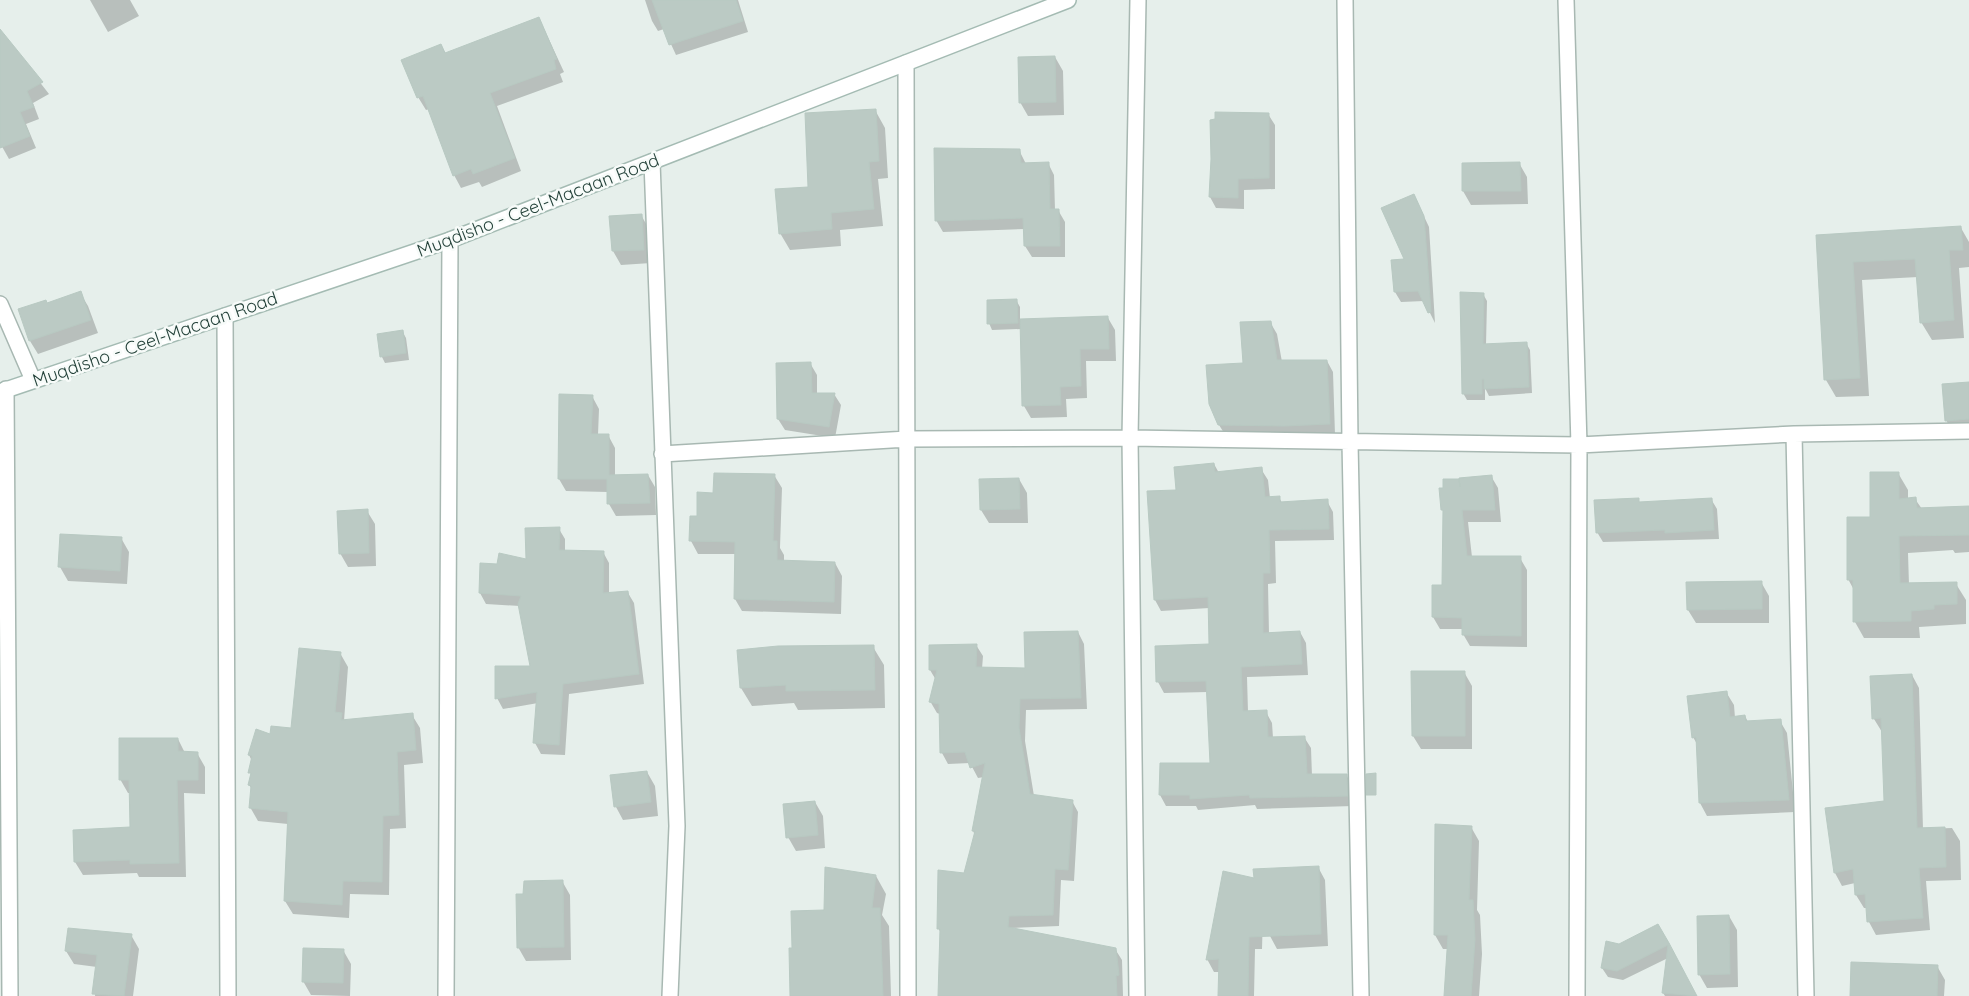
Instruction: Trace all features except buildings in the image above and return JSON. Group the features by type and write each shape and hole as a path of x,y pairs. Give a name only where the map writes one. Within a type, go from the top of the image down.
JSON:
{"street":[{"name":"Muqdisho - Ceel-Macaan Road","path":"3,391 450,240 1068,0"},
{"path":"1137,996 1130,438 1138,0"},
{"path":"1345,0 1350,442 1361,996"},
{"path":"1566,0 1579,445 1577,996"},
{"path":"906,63 908,996"},
{"path":"652,162 677,826 670,996"},
{"path":"446,996 450,240"},
{"path":"0,304 33,380"},
{"path":"225,316 228,996"},
{"path":"3,391 10,996"},
{"path":"662,454 907,438 1130,438 1579,445 1794,434 1969,431"},
{"path":"1794,434 1806,996"}]}
